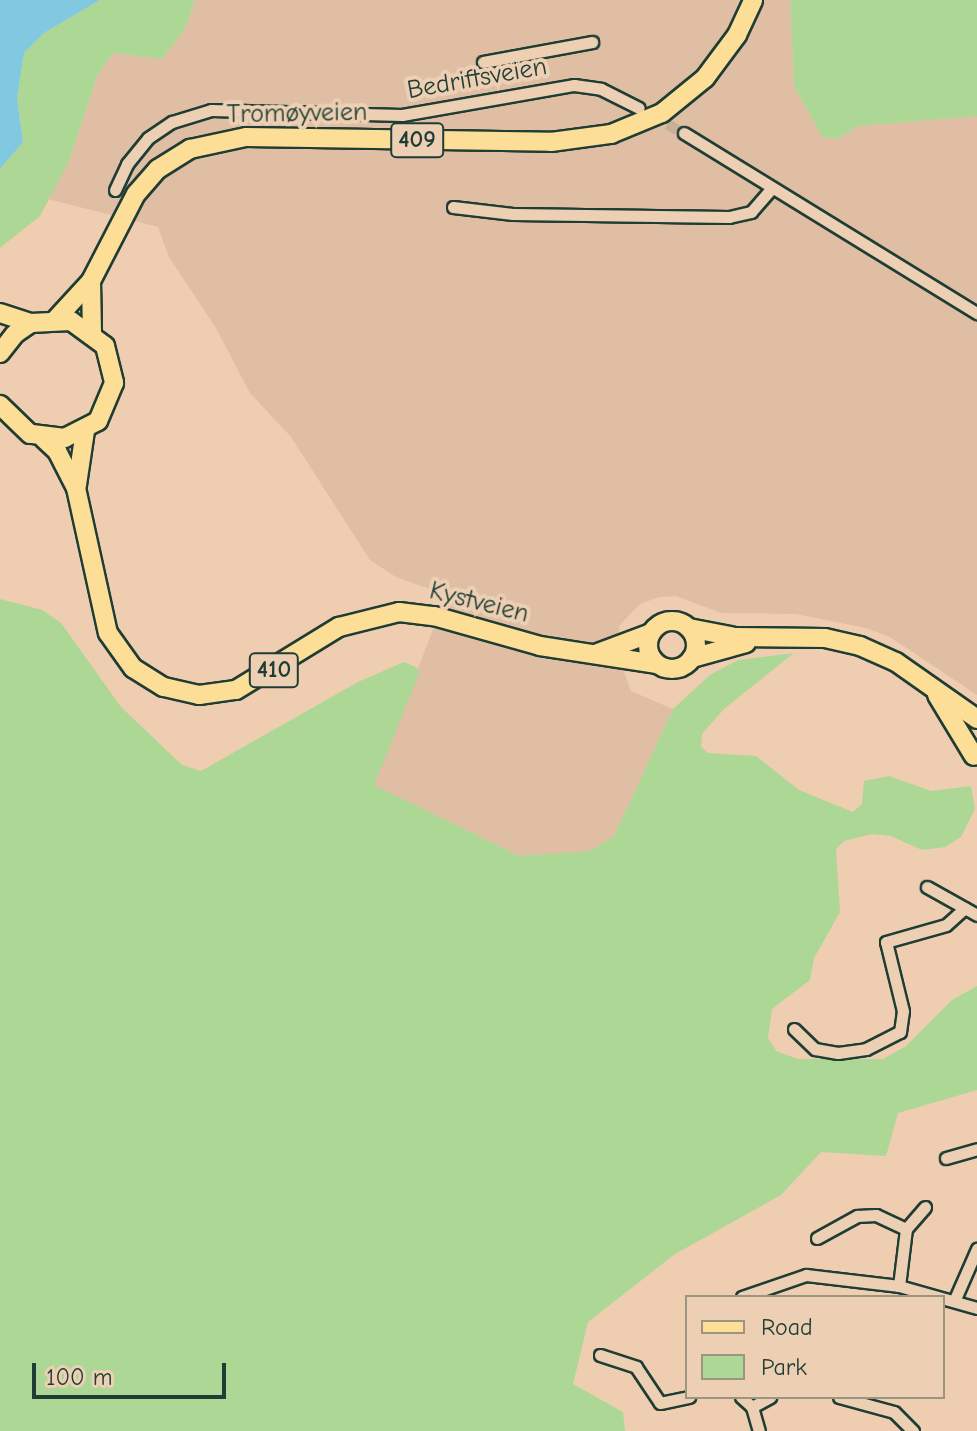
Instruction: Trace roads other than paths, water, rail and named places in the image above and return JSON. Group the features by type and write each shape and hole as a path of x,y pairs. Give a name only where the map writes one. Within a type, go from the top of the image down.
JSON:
{"main road":[{"name":"Tromøyveien","path":"56,319 91,281 136,194 158,169 190,149 246,137 551,142 611,134 662,113 697,86 726,53 753,0"},
{"name":"Tromøyveien","path":"91,281 92,332"},
{"path":"0,313 31,323 56,319 92,332"},
{"path":"1,346 31,323"},
{"name":"409","path":"85,431 107,408 114,383 109,355 92,332"},
{"path":"0,405 9,428 44,439 85,431"},
{"name":"Kystveien","path":"76,488 85,431"},
{"name":"Kystveien","path":"44,439 57,451 76,488 108,633 133,668 176,691 212,695 246,687 339,627 391,612 434,616 540,646 656,664"},
{"name":"410","path":"651,633 670,621 689,628 768,638 825,638 860,646 896,662 937,695 977,719"},
{"path":"689,628 695,639 692,658"},
{"path":"651,633 648,652 656,664"},
{"name":"Kystveien","path":"598,653 651,633"},
{"name":"410","path":"656,664 673,670 692,658 768,638"},
{"name":"410","path":"937,695 976,753"}],"street":[{"path":"483,62 592,42"},
{"name":"Bedriftsveien","path":"115,190 127,164 148,138 185,116 211,110 402,115 574,85 601,89 639,108"},
{"path":"684,133 977,313"},
{"path":"453,207 513,214 729,217 751,212 772,188"},
{"path":"927,887 977,915"},
{"path":"794,1029 815,1049 838,1053 866,1049 896,1035 904,1021 886,942 946,925 965,908"},
{"path":"946,1158 977,1149"},
{"path":"899,1286 906,1229 925,1207"},
{"path":"817,1238 857,1216 884,1217 906,1229"},
{"path":"955,1299 977,1249"},
{"path":"748,1295 806,1275 899,1286 938,1295"},
{"path":"945,1297 977,1308"},
{"path":"600,1355 636,1367 660,1403 685,1398"},
{"path":"743,1399 752,1407 759,1431"},
{"path":"752,1407 766,1399"},
{"path":"846,1399 894,1412 913,1431"}],"water":[{"path":"0,0 100,0 44,33 24,53 17,98 23,142 0,169"}],"tunnel":[{"path":"653,116 684,133"}]}
